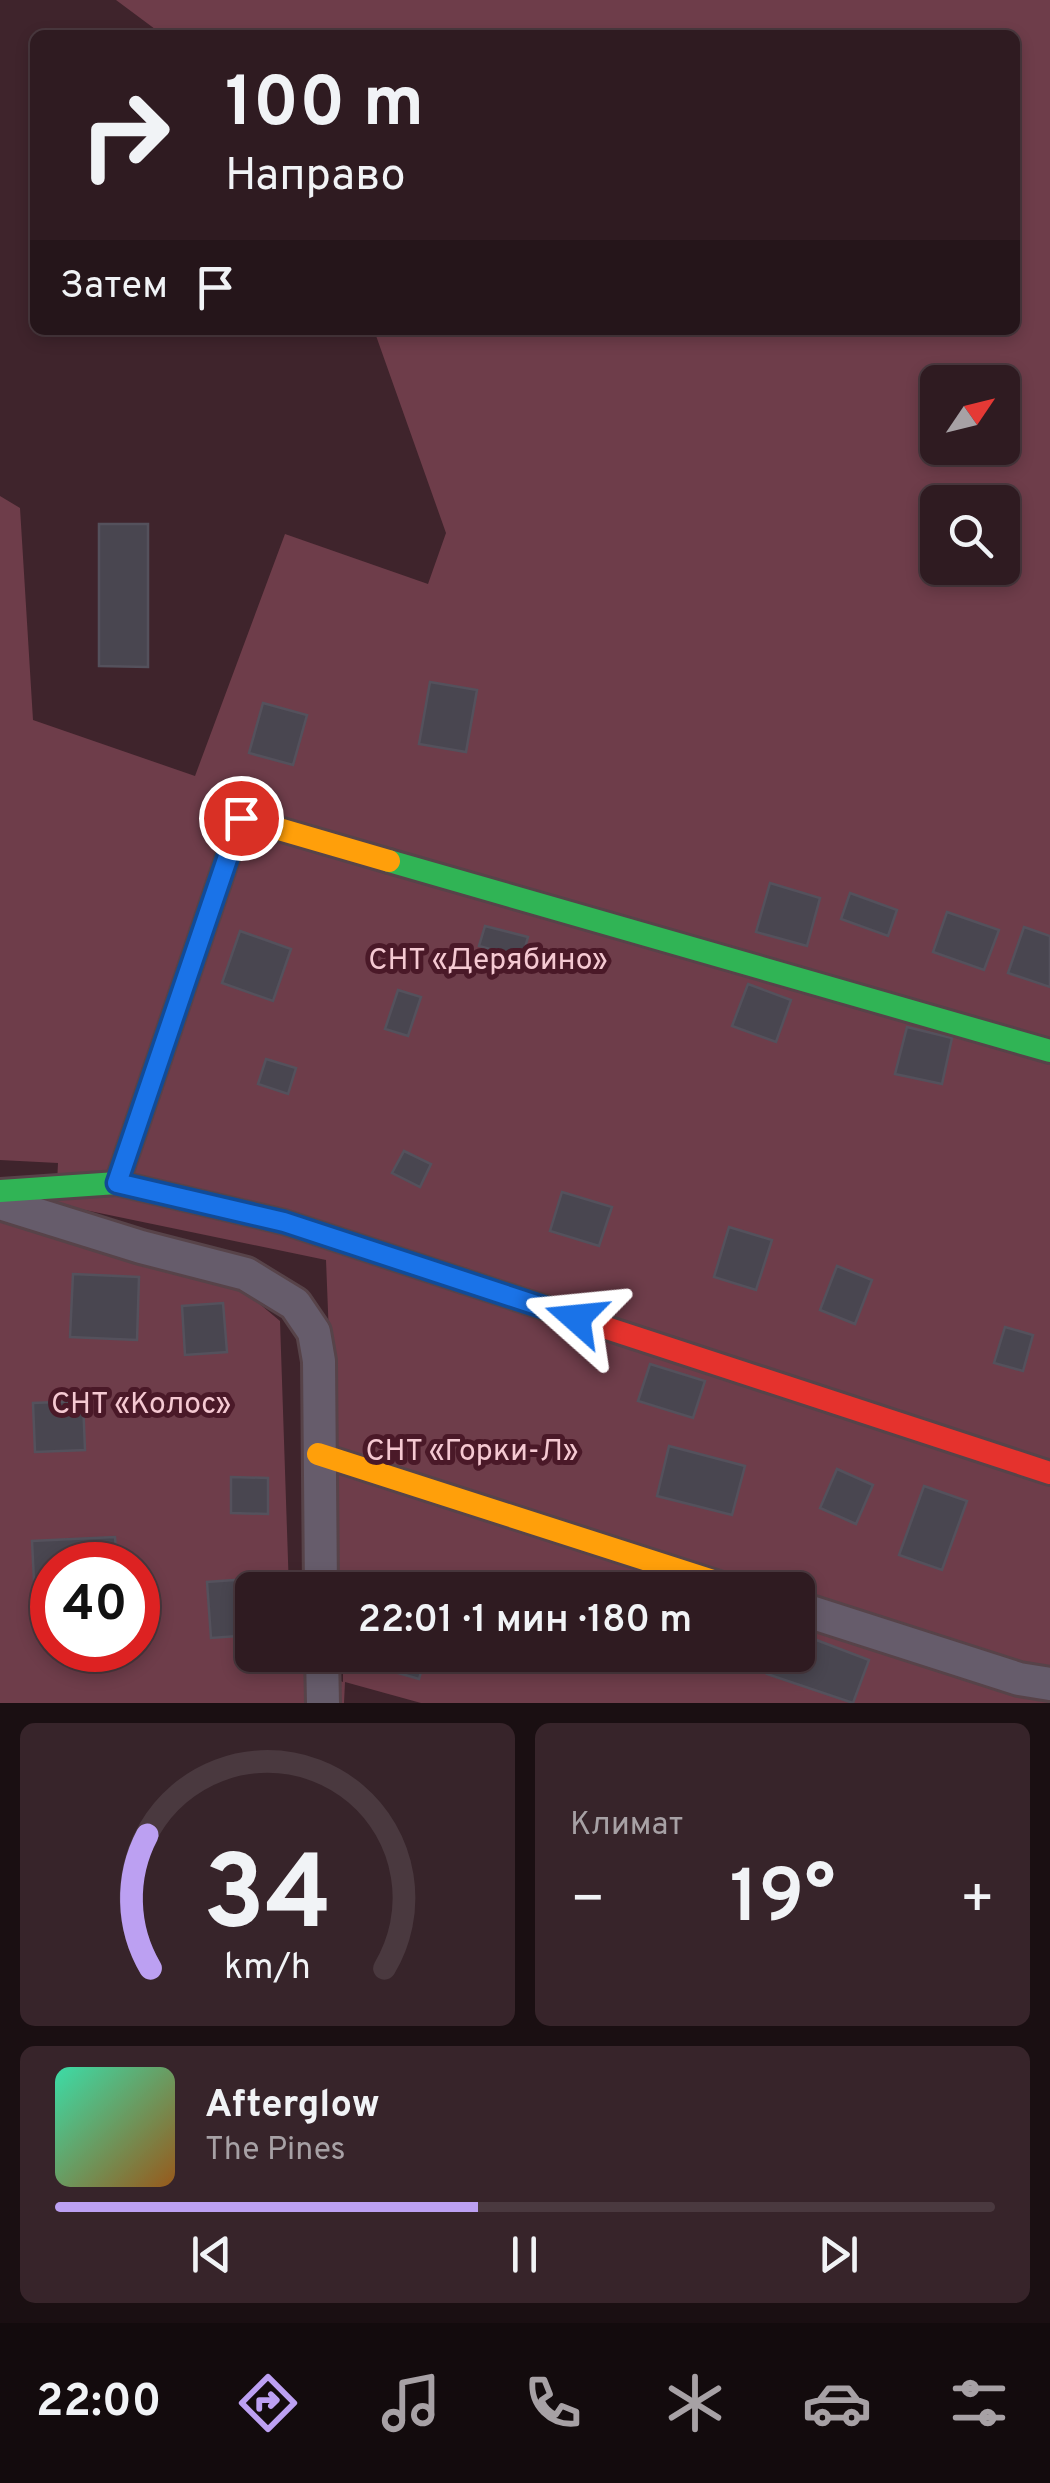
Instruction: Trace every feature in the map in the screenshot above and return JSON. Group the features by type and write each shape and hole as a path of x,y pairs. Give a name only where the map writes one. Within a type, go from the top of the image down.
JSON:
{"street":[{"path":"117,1183 241,818 1050,1051"},
{"path":"0,1190 117,1183 284,1222 1050,1473"},
{"path":"0,1203 141,1248 246,1274 294,1304 314,1332 319,1361 321,1572"},
{"path":"318,1454 685,1572"},
{"path":"815,1614 1028,1689"},
{"path":"322,1672 322,1703"}],"green space":[{"path":"116,0 1050,0 1050,1703 421,1703 345,1682 344,1703 0,1703 0,1221 47,1230 238,1286 280,1321 288,1572 235,1572 235,1672 318,1672 343,1682 343,1672 815,1672 815,1572 338,1572 326,1260 56,1204 58,1163 0,1160 0,496 20,508 33,720 195,776 285,534 428,584 446,533 376,335 1020,335 1020,30 156,30"}],"building":[{"path":"99,524 148,524 148,667 99,666"},
{"path":"430,682 477,690 466,752 419,744"},
{"path":"263,703 307,715 293,765 249,753"},
{"path":"770,883 820,898 807,946 756,932"},
{"path":"850,893 897,910 888,936 841,919"},
{"path":"947,912 999,930 984,970 933,952"},
{"path":"485,926 528,937 522,958 479,946"},
{"path":"1024,927 1050,936 1050,987 1008,973"},
{"path":"240,931 291,949 273,1001 222,983"},
{"path":"748,984 791,1000 776,1042 732,1026"},
{"path":"398,990 421,997 408,1036 385,1029"},
{"path":"907,1027 952,1038 942,1084 895,1074"},
{"path":"266,1059 296,1068 288,1094 258,1084"},
{"path":"404,1151 431,1164 420,1187 392,1173"},
{"path":"562,1192 612,1207 599,1246 550,1231"},
{"path":"729,1227 772,1240 756,1290 714,1277"},
{"path":"837,1266 872,1280 855,1324 820,1310"},
{"path":"73,1274 139,1277 137,1340 70,1337"},
{"path":"223,1303 227,1352 185,1355 182,1306"},
{"path":"1005,1327 1033,1335 1023,1371 994,1363"},
{"path":"650,1364 705,1381 693,1418 638,1401"},
{"path":"83,1401 85,1450 35,1452 33,1403"},
{"path":"669,1446 745,1466 732,1515 657,1496"},
{"path":"837,1469 873,1485 856,1524 820,1508"},
{"path":"231,1477 268,1478 268,1514 231,1513"},
{"path":"924,1486 967,1501 942,1570 899,1555"},
{"path":"115,1537 115,1542 32,1542"},
{"path":"235,1580 235,1636 211,1638 207,1582"},
{"path":"815,1639 869,1660 853,1703 767,1674 815,1672"},
{"path":"394,1672 421,1672 419,1679"}],"traffic: fast":[{"path":"389,861 1050,1051"},
{"path":"0,1191 117,1183 284,1222 463,1281"}],"traffic: slow":[{"path":"117,1183 241,818 389,861"},
{"path":"318,1454 685,1572"}],"traffic: jam":[{"path":"463,1281 1050,1473"}],"route":[{"path":"241,818 117,1183 284,1222 576,1318"}],"park label":[{"name":"СНТ «Дерябино»","path":"488,961"},
{"name":"СНТ «Колос»","path":"141,1405"},
{"name":"СНТ «Горки-Л»","path":"472,1452"}]}
